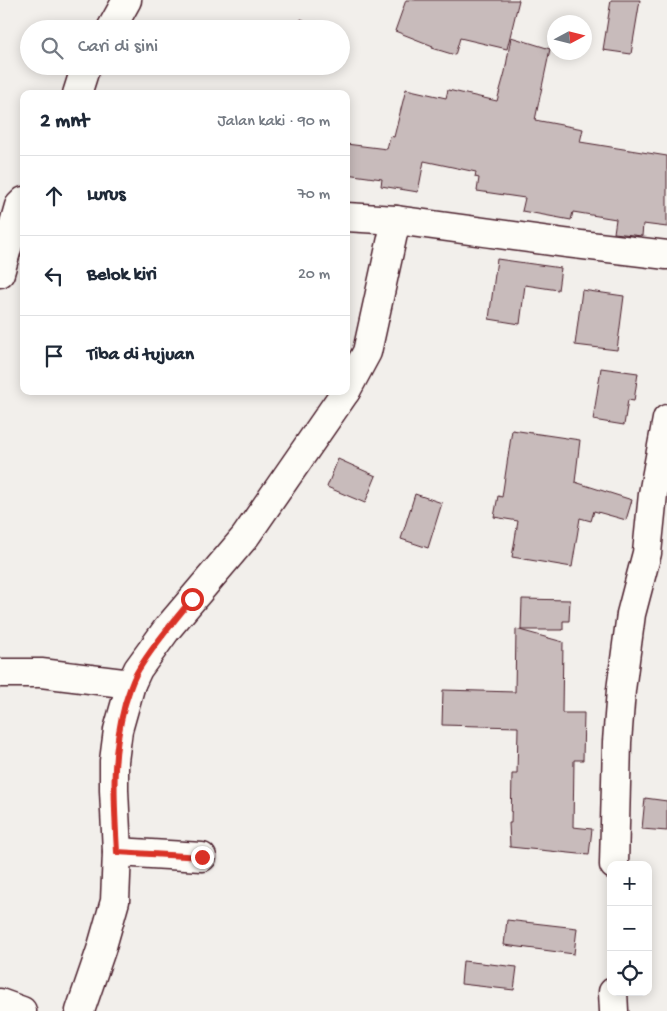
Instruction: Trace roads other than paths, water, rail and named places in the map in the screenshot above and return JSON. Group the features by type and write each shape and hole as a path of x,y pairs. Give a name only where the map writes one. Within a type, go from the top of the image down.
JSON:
{"street":[{"path":"115,20 126,0"},
{"path":"78,90 83,75"},
{"path":"0,273 17,204"},
{"path":"350,217 396,220 667,255"},
{"path":"350,384 367,352 396,220"},
{"path":"80,1011 101,950 115,900 117,852 114,761 118,730 131,684 138,669 168,629 245,536 343,395"},
{"path":"614,861 617,742 622,681 631,614 647,553 653,494 667,419"},
{"path":"0,673 41,673 131,684"},
{"path":"117,852 202,857"},
{"path":"613,996 614,1011"},
{"path":"0,1002 22,1011"}]}
